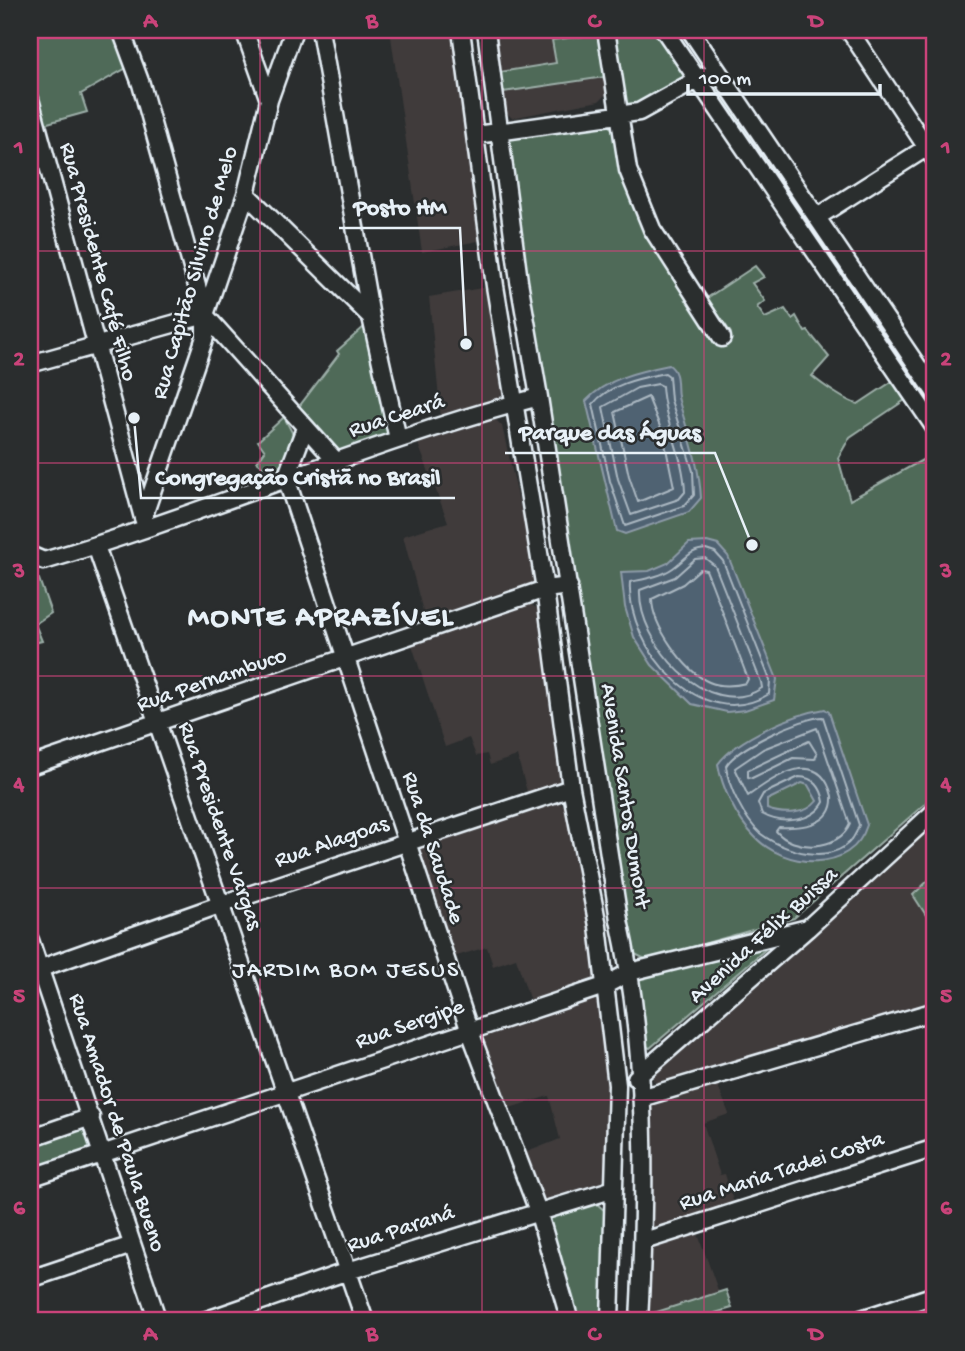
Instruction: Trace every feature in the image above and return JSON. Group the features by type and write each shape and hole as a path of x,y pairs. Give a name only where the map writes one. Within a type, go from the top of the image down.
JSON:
{"street":[{"path":"121,30 141,84 205,315 336,461"},
{"path":"244,30 269,100"},
{"name":"Rua Capitão Silvino de Melo","path":"145,523 205,337 205,315 246,194 269,100 294,30"},
{"path":"320,30 371,317 398,439"},
{"name":"Avenida Santos Dumont","path":"461,30 495,286 545,589 571,788 598,926 617,1086 610,1321"},
{"name":"Avenida Santos Dumont","path":"486,30 519,281 569,586 619,919 631,972 641,1076 643,1241 639,1321"},
{"path":"606,30 617,114 628,170 652,229 722,338"},
{"path":"664,30 935,428"},
{"path":"690,30 819,216 935,392"},
{"path":"819,216 931,154 849,30"},
{"path":"476,135 639,112 718,69"},
{"name":"Rua Presidente Café Filho","path":"30,99 145,523"},
{"path":"246,194 371,317"},
{"path":"495,286 519,281"},
{"path":"30,364 205,315"},
{"name":"Rua Ceará","path":"30,556 44,561 96,546 145,523 398,439 539,397"},
{"path":"286,478 305,428"},
{"name":"Rua da Saudade","path":"286,478 469,1029 538,1211 570,1321"},
{"name":"Rua Presidente Vargas","path":"96,546 160,723 365,1321"},
{"name":"Rua Pernambuco","path":"30,766 545,589 569,586"},
{"name":"Rua Alagoas","path":"35,970 222,904 571,788"},
{"name":"Avenida Félix Buissa","path":"617,1086 641,1076 935,811"},
{"path":"598,926 619,919"},
{"name":"Rua Sergipe","path":"30,1178 604,986 631,972 808,928"},
{"name":"Rua Amador de Paula Bueno","path":"30,940 35,970 91,1117 159,1321"},
{"path":"641,1098 935,1011"},
{"path":"30,1138 91,1117"},
{"name":"Rua Maria Tadei Costa","path":"643,1241 935,1147"},
{"name":"Rua Paraná","path":"204,1321 348,1271 614,1189"},
{"path":"30,1279 132,1245"},
{"path":"855,1321 892,1316 935,1295"}],"shaded area":[{"path":"390,30 455,30 483,240 422,252"},
{"path":"493,30 551,30 556,62 500,72"},
{"path":"605,77 607,93 599,101 512,118 506,112 503,92"},
{"path":"488,287 505,391 494,404 441,419 429,297"},
{"path":"494,418 502,426 537,580 523,590 426,623 403,536 448,522 417,441"},
{"path":"530,604 540,610 561,777 559,784 528,795 517,756 490,765 487,754 476,756 469,738 445,747 412,645"},
{"path":"558,801 566,808 597,979 530,1001 516,958 493,966 487,947 450,958 415,851 420,844"},
{"path":"935,818 935,874 913,895 935,929 935,1004 662,1084 653,1081 654,1069"},
{"path":"590,996 597,1001 611,1088 609,1175 606,1181 546,1200 537,1196 522,1154 560,1139 549,1096 506,1109 481,1039 485,1030"},
{"path":"716,1081 729,1114 703,1123 720,1175 725,1174 735,1207 672,1228 653,1229 649,1223 646,1107 651,1101"},
{"path":"698,1234 719,1293 647,1315 647,1255 655,1248"}],"green space":[{"path":"30,30 115,30 128,67 81,94 87,112 44,124 36,93 30,86"},
{"path":"611,30 656,30 684,73 682,82 636,108 627,105 622,99"},
{"path":"600,34 605,77 503,92 500,72 556,63 552,40"},
{"path":"714,79 719,82 935,402 935,419 709,83"},
{"path":"604,122 615,131 621,172 728,339 731,333 707,298 755,266 764,277 752,283 765,301 757,307 765,318 785,309 792,319 796,316 805,332 808,331 829,357 812,376 841,397 858,404 896,379 908,398 850,437 838,458 850,500 935,453 935,795 794,918 647,960 631,952 624,918 576,586 504,145 508,137"},
{"path":"365,326 390,427 386,436 348,451 338,450 298,408 339,354 337,351"},
{"path":"284,417 295,438 281,465 272,473 257,462 265,451 258,441"},
{"path":"30,579 39,579 51,613 35,624 42,641 30,644"},
{"path":"935,874 935,894 929,900 935,908 935,929 913,895"},
{"path":"766,944 767,948 650,1048 645,1046 638,979"},
{"path":"76,1127 84,1130 91,1145 87,1153 30,1173 30,1143"},
{"path":"596,1203 606,1212 602,1321 579,1321 548,1224 553,1214"},
{"path":"726,1290 732,1308 715,1313 718,1321 646,1321 647,1315"}],"water":[{"path":"669,365 675,372 678,396 696,461 701,498 689,512 625,534 617,531 586,401 614,381"},
{"path":"707,542 718,545 728,556 777,679 774,700 745,710 727,712 692,704 652,665 634,637 625,607 621,572 649,571 668,563 689,543"},
{"path":"825,709 829,712 867,825 859,841 847,852 833,859 816,861 782,855 754,836 741,821 731,802 718,764 752,736","holes":["802,783 808,785 817,801 807,809 787,813 767,809 767,800"]}],"place":[{"name":"Posto HM","path":"466,344"},
{"name":"Congregação Cristã no Brasil","path":"134,418"},
{"name":"Parque das Águas","path":"752,545"}],"district":[{"name":"MONTE APRAZÍVEL","path":"321,619"},
{"name":"JARDIM BOM JESUS","path":"346,971"}]}
